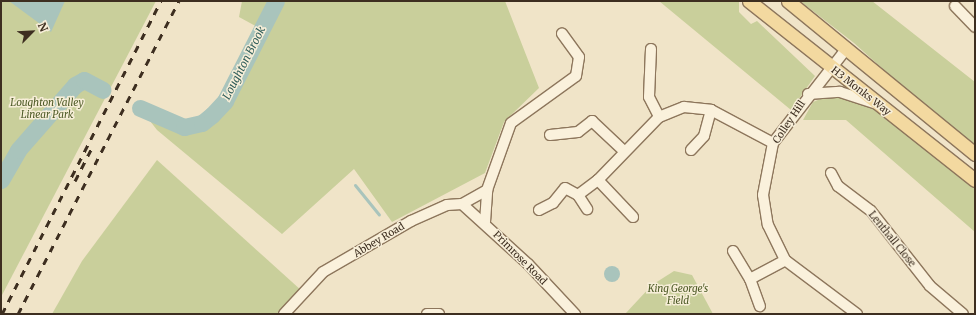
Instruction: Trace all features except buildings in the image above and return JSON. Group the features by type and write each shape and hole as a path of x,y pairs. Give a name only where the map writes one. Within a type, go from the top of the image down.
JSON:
{"main road":[{"name":"H3 Monks Way","path":"749,1 830,67 975,180"},
{"path":"788,1 975,154"}],"street":[{"path":"956,6 975,27"},
{"path":"485,222 487,190 511,123 576,76 579,57 562,34"},
{"name":"Colley Hill","path":"847,48 808,94 773,143 763,195 768,225 785,260 857,314"},
{"path":"651,49 649,97 659,117"},
{"path":"808,94 840,92 880,106"},
{"path":"578,195 598,180 624,151 659,117 684,107 711,110 773,143"},
{"path":"691,150 704,136 711,110"},
{"path":"550,135 578,132 592,121 624,151"},
{"name":"Lenthall Close","path":"831,173 838,186 871,211 949,310 963,314"},
{"path":"598,180 632,217"},
{"path":"539,210 553,203 565,188 578,195 587,209"},
{"name":"Abbey Road","path":"284,314 322,272 410,222 447,205 462,204 487,190"},
{"name":"Primrose Road","path":"462,204 485,222 575,314"},
{"path":"733,251 750,279 760,306"},
{"path":"750,279 785,260"},
{"path":"427,314 439,314"}],"green space":[{"name":"Loughton Valley Linear Park","path":"1,1 156,1 1,297"},
{"path":"242,1 505,1 539,88 504,122 485,173 392,222 354,169 282,234 157,130 140,108 184,127 202,123 212,115 225,101 261,29 239,17"},
{"path":"659,1 739,1 739,12 751,24 757,21 815,76 791,110"},
{"path":"800,1 872,1 975,82 975,152 854,43"},
{"path":"828,96 843,96 869,106 975,181 975,232 846,120 803,120 813,102"},
{"path":"157,160 302,291 280,314 52,314 82,261"},
{"name":"King George's Field","path":"674,271 692,275 713,314 625,314 652,285"}],"water":[{"path":"9,1 65,1 51,32"},
{"path":"612,266 618,268 620,274 618,280 612,282 606,280 604,274 606,268"}],"waterway":[{"name":"Loughton Brook","path":"140,108 184,127 202,123 225,101 276,1"},
{"name":"Loughton Brook","path":"1,180 18,150 75,85 84,80 103,90"},
{"path":"355,185 379,215"}],"railway":[{"path":"2,314 161,1"},
{"path":"18,314 179,1"},
{"path":"75,181 93,146"}]}
